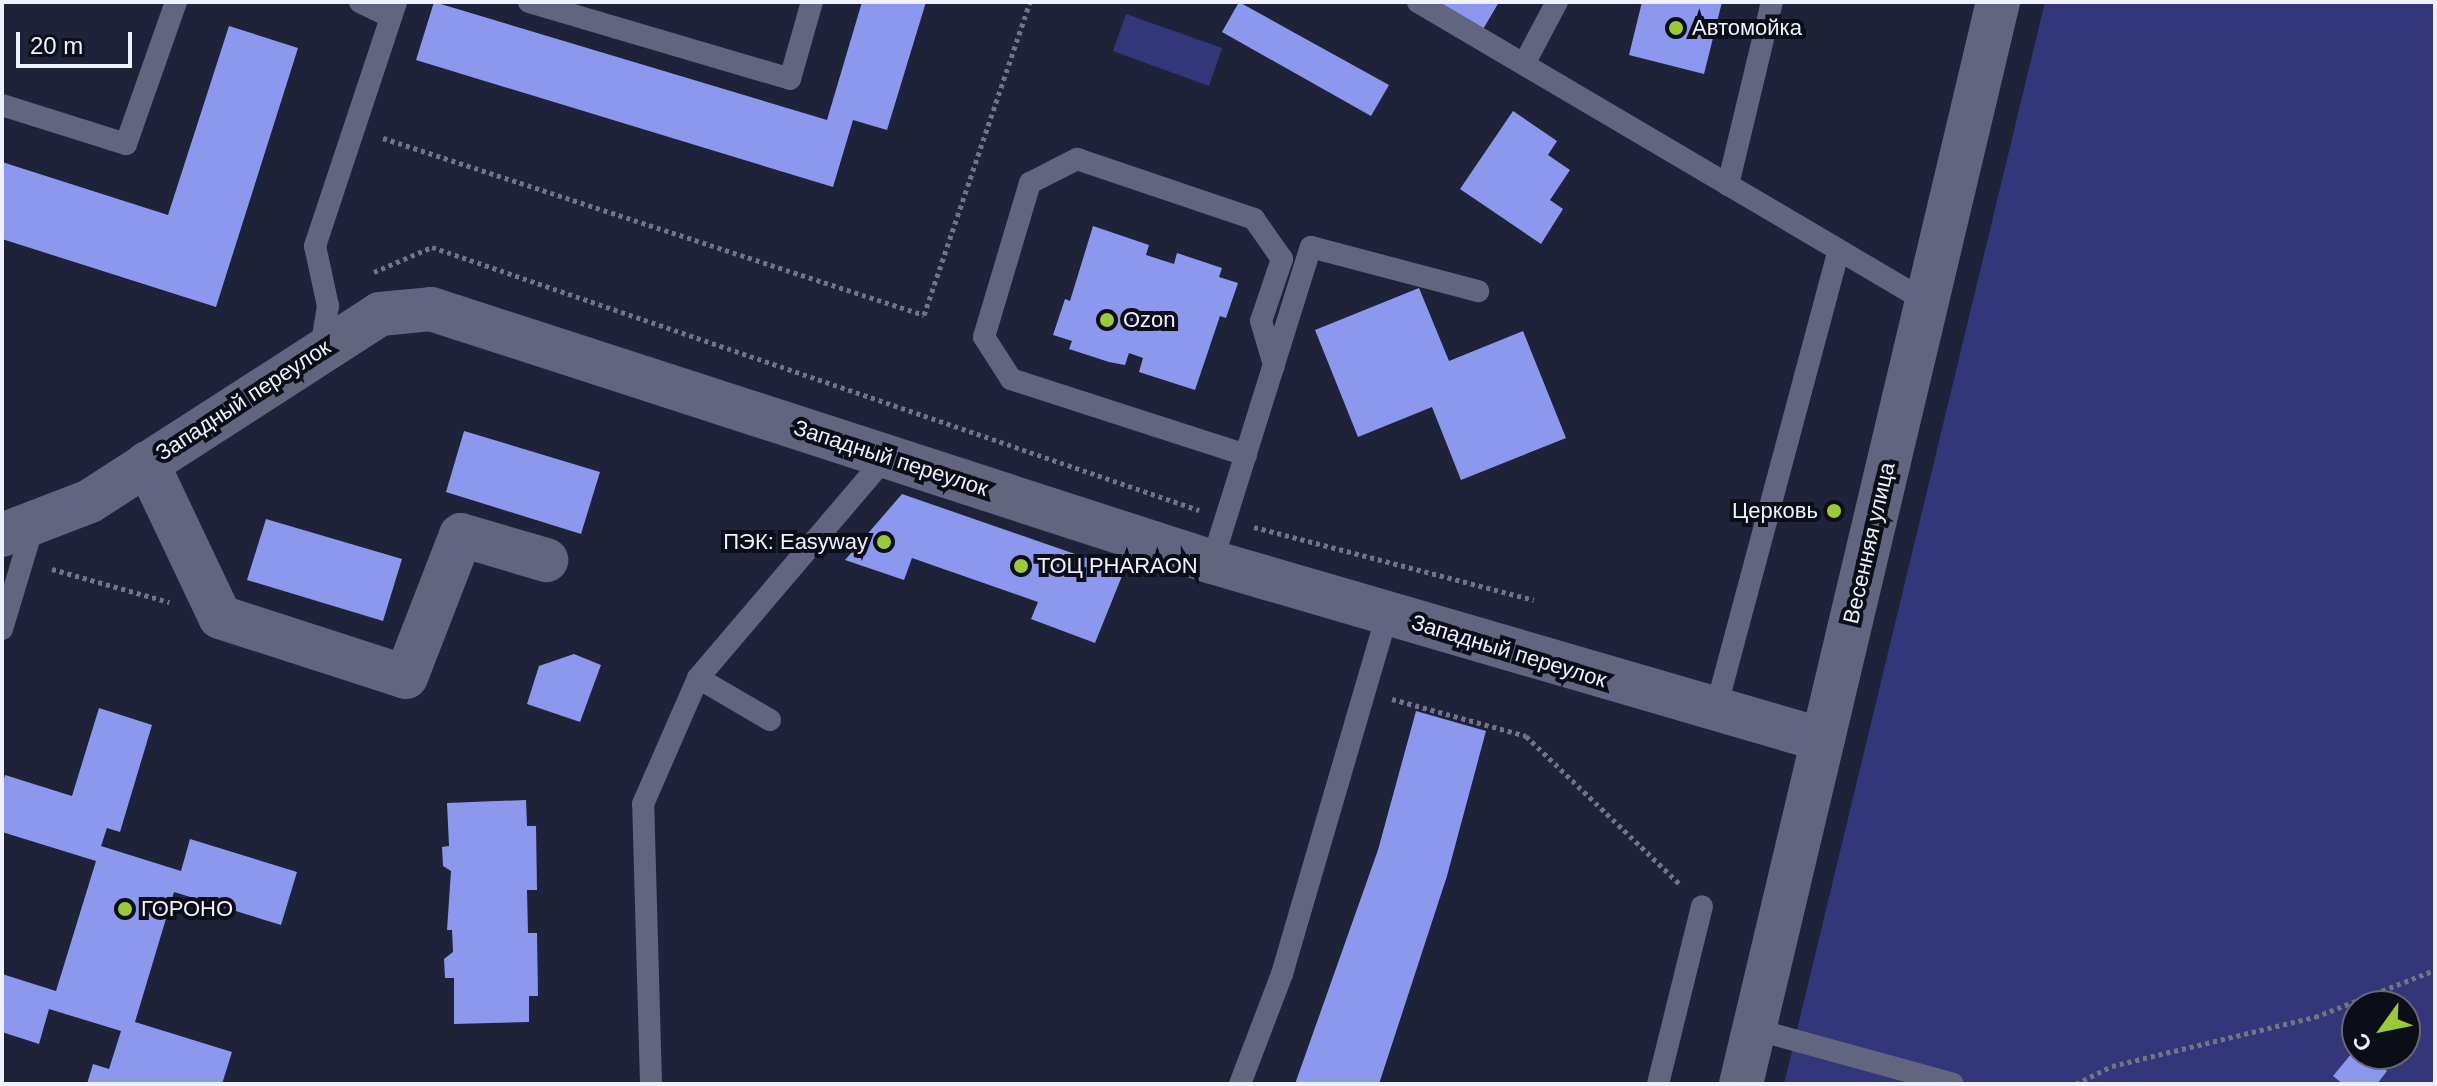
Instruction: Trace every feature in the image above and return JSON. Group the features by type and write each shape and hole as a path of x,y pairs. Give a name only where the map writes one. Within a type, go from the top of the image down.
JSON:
{"street":[{"name":"Весенняя улица","path":"1741,1084 1998,2"},
{"name":"Западный переулок","path":"18,528 90,501 321,348 380,314 431,309 1212,562 1715,712 1823,740"},
{"path":"147,463 220,617 406,677 461,535 546,560"}],"lane":[{"path":"2,105 126,144 176,2"},
{"path":"321,348 328,306 315,246 393,9 360,2"},
{"path":"529,2 790,79 812,2"},
{"path":"1418,2 1927,302"},
{"path":"1524,64 1557,2"},
{"path":"1728,185 1772,2"},
{"path":"1246,455 1011,379 984,337 1030,183 1077,159 1254,219 1282,259 1261,321 1274,365"},
{"path":"1212,562 1311,247 1478,291"},
{"path":"1715,712 1839,250"},
{"path":"651,1084 643,804 698,678 886,457"},
{"path":"2,629 17,578 18,528"},
{"path":"1240,1084 1282,974 1387,614"},
{"path":"698,678 770,720"},
{"path":"1658,1084 1702,906"},
{"path":"1754,1029 1953,1084"}],"path":[{"path":"354,129 924,315 1030,2"},
{"path":"17,578 54,568 220,617"},
{"path":"1364,692 1526,736 1702,906"},
{"path":"2076,1084 2112,1066 2315,1017 2435,970"}],"shaded area":[{"path":"2045,2 2435,2 2435,1084 1784,1084"},
{"path":"1126,14 1222,48 1209,86 1113,51"}],"building":[{"path":"434,2 827,120 862,2 926,2 887,130 853,120 833,187 416,60"},
{"path":"1239,2 1389,85 1371,116 1222,32"},
{"path":"1432,2 1499,2 1482,31"},
{"name":"Автомойка","path":"1642,2 1722,2 1704,74 1629,55"},
{"path":"229,26 298,48 216,307 2,239 2,162 168,215"},
{"path":"1513,111 1557,141 1548,155 1570,170 1550,200 1563,209 1541,244 1460,189"},
{"path":"1093,226 1149,245 1146,255 1174,264 1177,253 1222,268 1219,277 1238,283 1226,318 1220,316 1195,390 1139,372 1143,358 1129,353 1125,365 1109,362 1069,349 1072,341 1053,335 1065,299 1070,301"},
{"path":"1419,288 1449,361 1523,331 1566,438 1461,480 1432,407 1358,437 1315,330"},
{"path":"464,431 600,472 581,534 446,492"},
{"name":"ТОЦ PHARAON","path":"902,494 1124,571 1095,643 1031,619 1038,602 912,558 904,580 845,560"},
{"path":"266,519 402,559 383,621 247,580"},
{"path":"574,654 601,665 580,722 527,704 539,666"},
{"name":"ГОРОНО","path":"99,708 152,725 120,832 107,828 101,846 181,871 190,839 297,872 281,925 174,892 135,1022 232,1052 222,1084 87,1084 93,1064 109,1069 121,1031 49,1009 39,1044 2,1032 2,974 56,991 96,861 2,832 2,786 5,775 72,796"},
{"path":"1416,711 1486,731 1447,876 1379,1084 1295,1084 1378,850"},
{"path":"526,800 527,826 536,826 537,890 527,890 528,933 537,933 538,996 529,996 529,1022 454,1024 454,978 445,978 444,959 453,952 452,930 447,930 451,871 443,866 442,847 449,846 447,803"},
{"path":"2341,1066 2341,1070 2387,1071 2377,1084 2343,1084 2333,1076"}],"place":[{"name":"Автомойка","path":"1676,28"},
{"name":"Ozon","path":"1107,320"},
{"name":"Церковь","path":"1834,511"},
{"name":"ПЭК: Easyway","path":"884,542"},
{"name":"ТОЦ PHARAON","path":"1021,566"},
{"name":"ГОРОНО","path":"125,909"}]}
